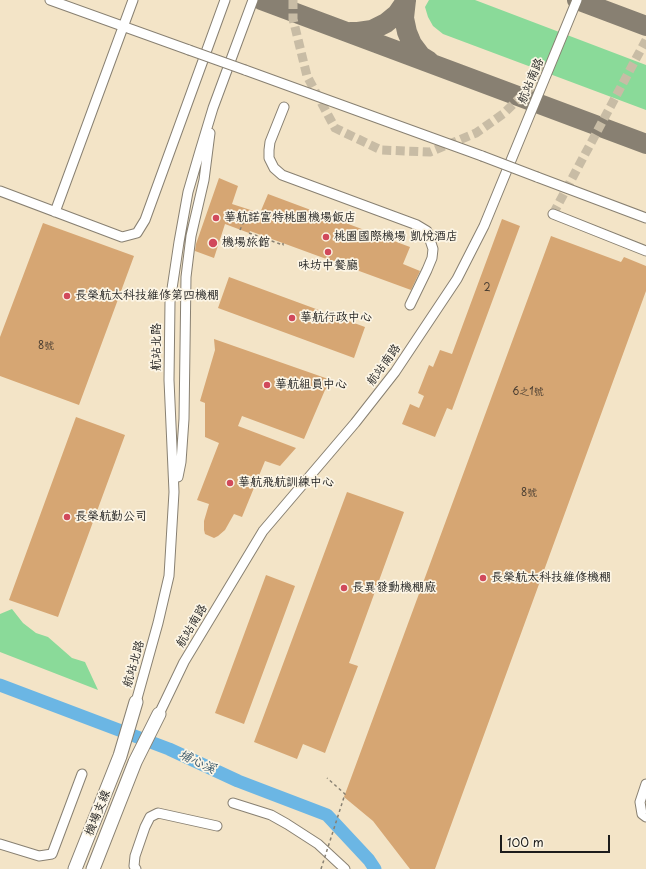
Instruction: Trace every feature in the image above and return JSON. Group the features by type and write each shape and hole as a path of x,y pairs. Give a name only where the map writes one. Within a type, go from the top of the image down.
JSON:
{"highway":[{"name":"機場支線","path":"75,869 120,756 136,702"},
{"name":"機場支線","path":"93,869 134,762 159,714"},
{"path":"102,869 109,847 118,804"}],"street":[{"path":"50,0 482,156 646,218"},
{"path":"55,212 133,0"},
{"path":"0,191 122,237 137,233 145,220 225,0"},
{"name":"航站北路","path":"136,702 169,576 174,492 169,380 170,302 179,242 188,192 213,108 253,0"},
{"name":"航站南路","path":"159,714 184,662 263,531 355,423 395,372 457,279 484,226 577,0"},
{"path":"284,107 270,142 269,150 269,158 274,168 282,175 417,225 427,231 433,249 432,258 410,305"},
{"path":"174,492 181,462 184,419 186,277 191,236 204,180 213,108"},
{"path":"553,214 646,251"},
{"path":"0,844 39,856 52,854 82,774"},
{"path":"646,784 640,802 642,814 646,817"},
{"path":"234,803 271,815 287,824 318,844 345,869"},
{"path":"136,869 134,866 135,856 144,827 150,817 158,813 217,826"}],"path":[{"path":"240,230 244,221"},
{"path":"249,233 283,245 283,243"},
{"path":"321,869 345,794 327,778"}],"green space":[{"path":"429,0 475,0 646,65 646,110 443,34 433,26 428,17 425,7"},
{"path":"12,609 23,623 36,633 48,637 72,658 85,662 98,690 0,652 0,614"}],"building":[{"name":"桃園國際機場 凱悅酒店","path":"219,178 238,186 232,204 260,213 268,194 410,247 403,264 420,271 411,290 250,231 249,233 225,224 214,258 195,251 196,244"},
{"path":"502,219 520,226 452,410 447,408 435,437 402,424 410,404 419,408 424,396 418,393 429,365 433,367 440,350 452,354"},
{"name":"長榮航太科技維修第四機棚","path":"43,223 134,256 79,405 0,376 0,337"},
{"name":"長榮航太科技維修機棚","path":"551,236 621,262 624,257 646,266 646,291 435,869 410,869 373,821 344,797"},
{"name":"華航行政中心","path":"229,277 365,327 354,358 218,308"},
{"path":"214,339 334,381 325,390 304,439 242,416 238,426 296,448 280,466 265,461 242,517 234,514 225,530 214,538 205,534 204,530 204,521 209,504 197,500 219,443 205,437 205,403 200,401 215,350"},
{"name":"長榮航勤公司","path":"76,417 125,435 58,617 9,600"},
{"name":"長異發動機棚廠","path":"347,492 404,512 349,663 358,666 325,753 303,744 297,759 254,742"},
{"path":"266,575 295,586 244,724 215,713"}],"waterway":[{"name":"埔心溪","path":"0,685 169,749 238,781 327,815 369,860 375,869"}],"taxiway":[{"path":"261,0 646,144"},
{"path":"406,0 404,18 407,32 412,44 421,56 429,61"},
{"path":"577,0 646,26"},
{"path":"350,32 372,30 386,23 397,14 406,1"}],"tunnel":[{"path":"293,0 293,19 307,76 335,128 381,150 430,152 476,133 503,114 533,85 549,65"},
{"path":"553,214 646,40"}],"place":[{"name":"華航諾富特桃園機場飯店","path":"216,218"},
{"name":"桃園國際機場 凱悅酒店","path":"326,237"},
{"name":"機場旅館","path":"213,243"},
{"name":"味坊中餐廳","path":"328,252"},
{"name":"長榮航太科技維修第四機棚","path":"67,296"},
{"name":"華航行政中心","path":"292,318"},
{"name":"華航組員中心","path":"267,385"},
{"name":"華航飛航訓練中心","path":"230,483"},
{"name":"長榮航勤公司","path":"67,517"},
{"name":"長榮航太科技維修機棚","path":"483,578"},
{"name":"長異發動機棚廠","path":"344,588"}]}
